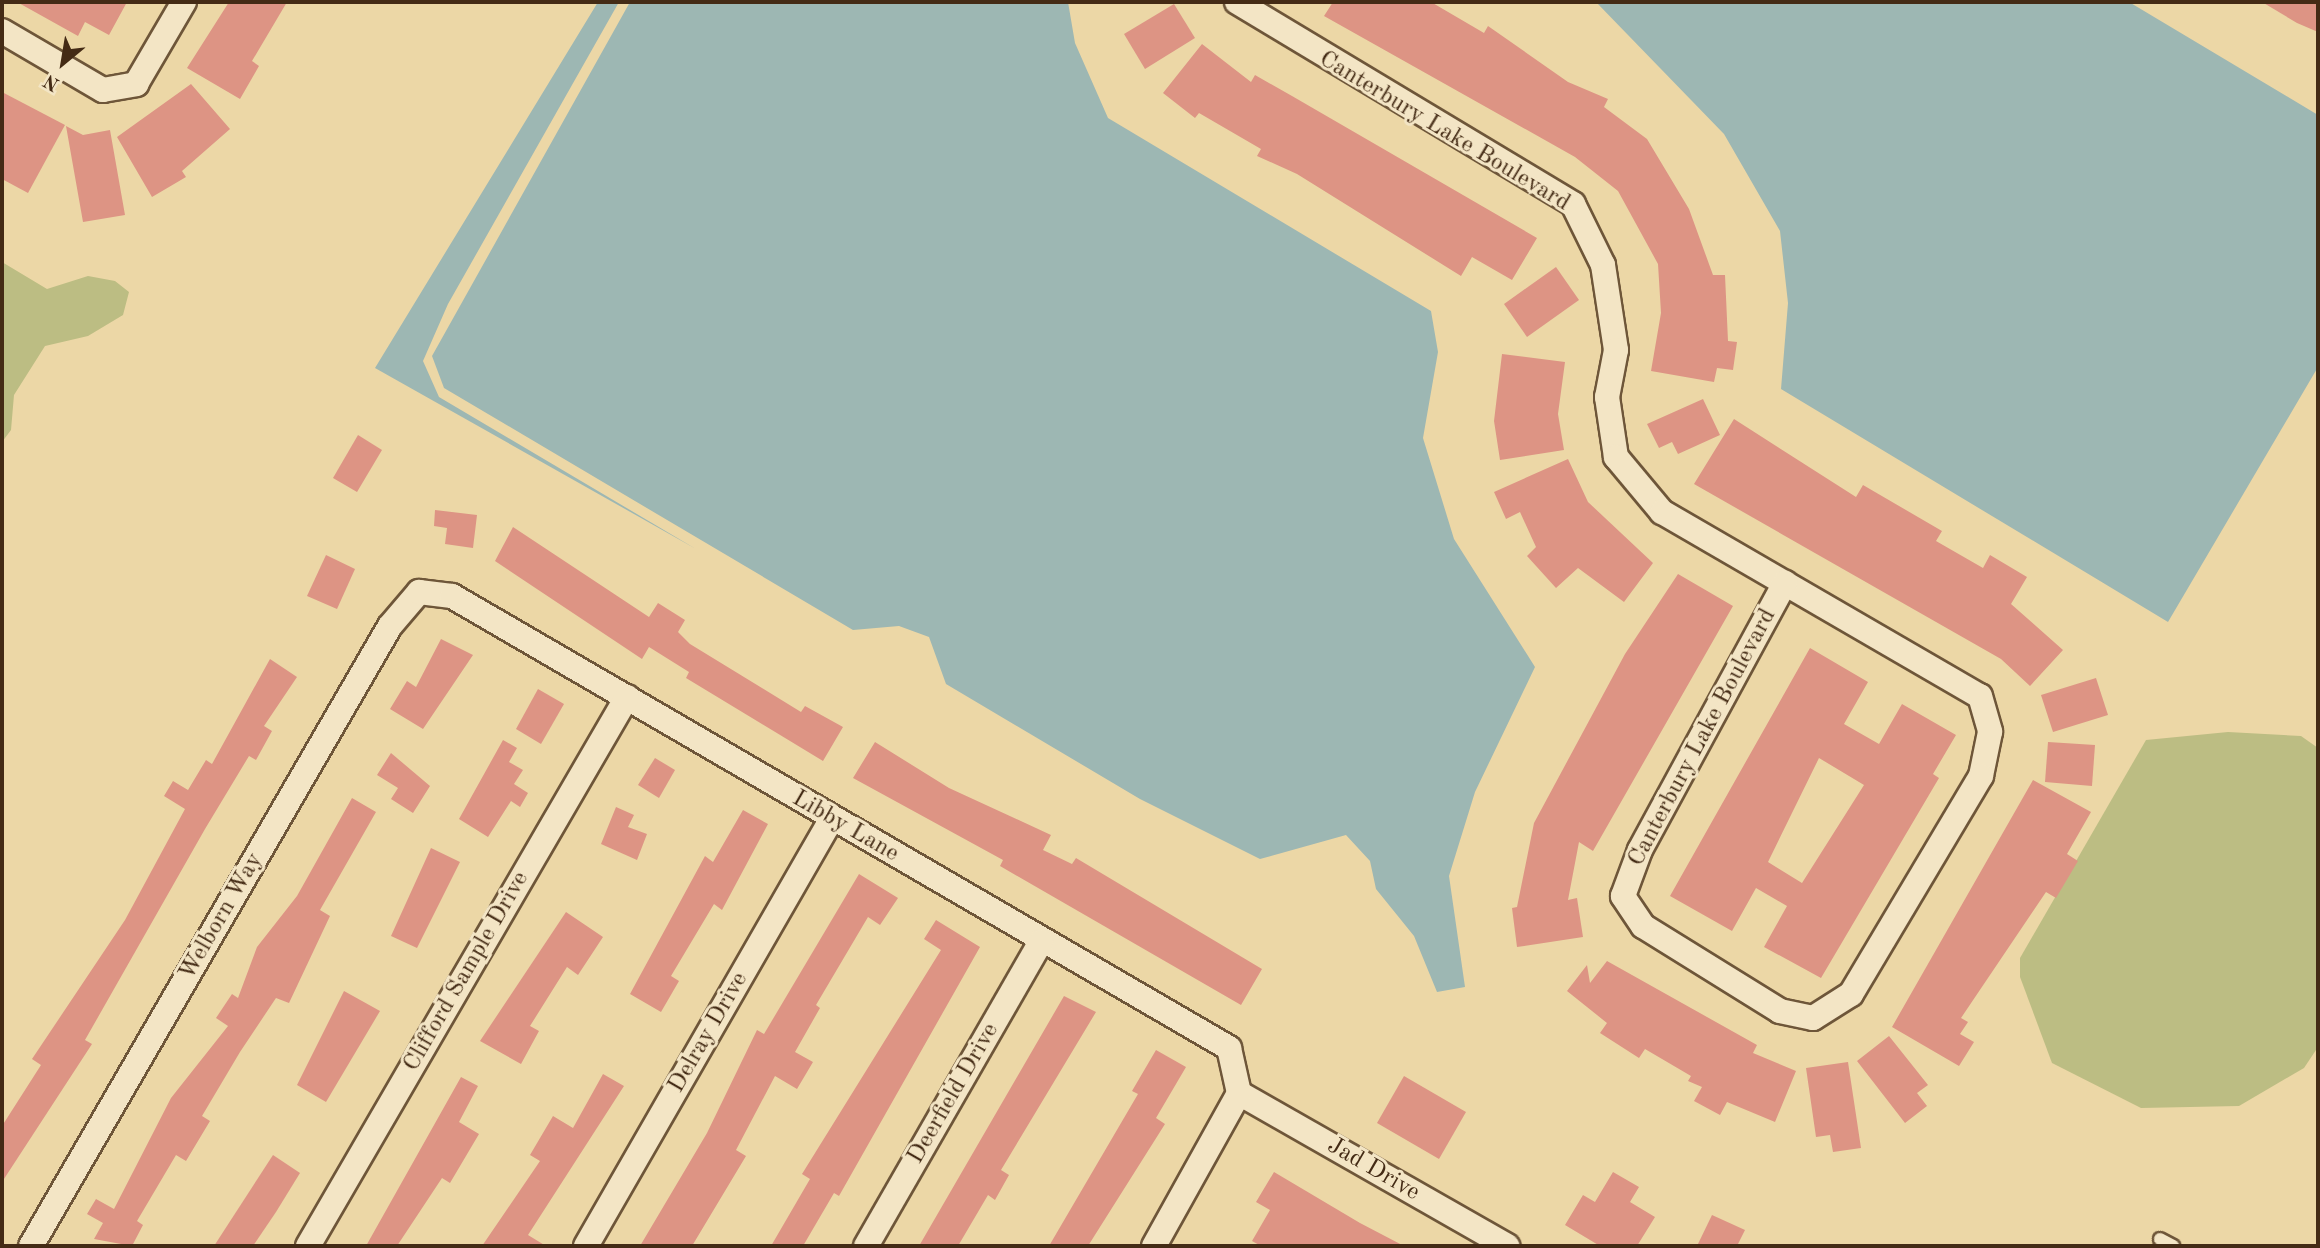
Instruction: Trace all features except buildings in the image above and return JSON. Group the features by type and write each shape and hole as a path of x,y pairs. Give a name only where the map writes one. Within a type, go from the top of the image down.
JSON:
{"street":[{"path":"2,31 103,90 136,83 184,2"},
{"name":"Canterbury Lake Boulevard","path":"1237,2 1573,204 1603,265 1616,349 1607,397 1616,457 1662,512 1980,695 1990,732 1981,776 1851,994 1813,1018 1780,1011 1643,926 1623,896 1640,850 1785,583"},
{"name":"Libby Lane","path":"419,592 452,596 1041,942 1229,1048 1239,1093"},
{"name":"Welborn Way","path":"31,1246 390,626 419,592"},
{"name":"Clifford Sample Drive","path":"308,1246 626,697"},
{"name":"Delray Drive","path":"586,1246 832,819"},
{"name":"Deerfield Drive","path":"866,1246 1041,942"},
{"path":"1154,1246 1239,1093"},
{"name":"Jad Drive","path":"1239,1093 1507,1246"}],"lane":[{"path":"2160,1239 2173,1246"}],"green space":[{"path":"2,262 47,289 88,276 115,281 129,292 123,315 88,336 45,346 14,395 11,430 2,442"},
{"path":"2228,732 2301,736 2318,748 2318,1047 2304,1068 2239,1106 2141,1108 2052,1063 2020,977 2020,958 2146,740"}],"water":[{"path":"598,2 619,2 448,304 423,361 439,397 696,549 375,368"},
{"path":"630,2 1068,2 1075,43 1108,118 1431,311 1438,352 1423,438 1454,539 1535,667 1475,792 1449,876 1465,987 1437,992 1414,936 1376,889 1370,861 1346,835 1260,859 1140,799 946,684 929,637 899,626 853,630 444,388 432,356"},
{"path":"1596,2 2129,2 2318,115 2318,367 2168,622 1781,389 1788,303 1780,231 1724,134"}]}
